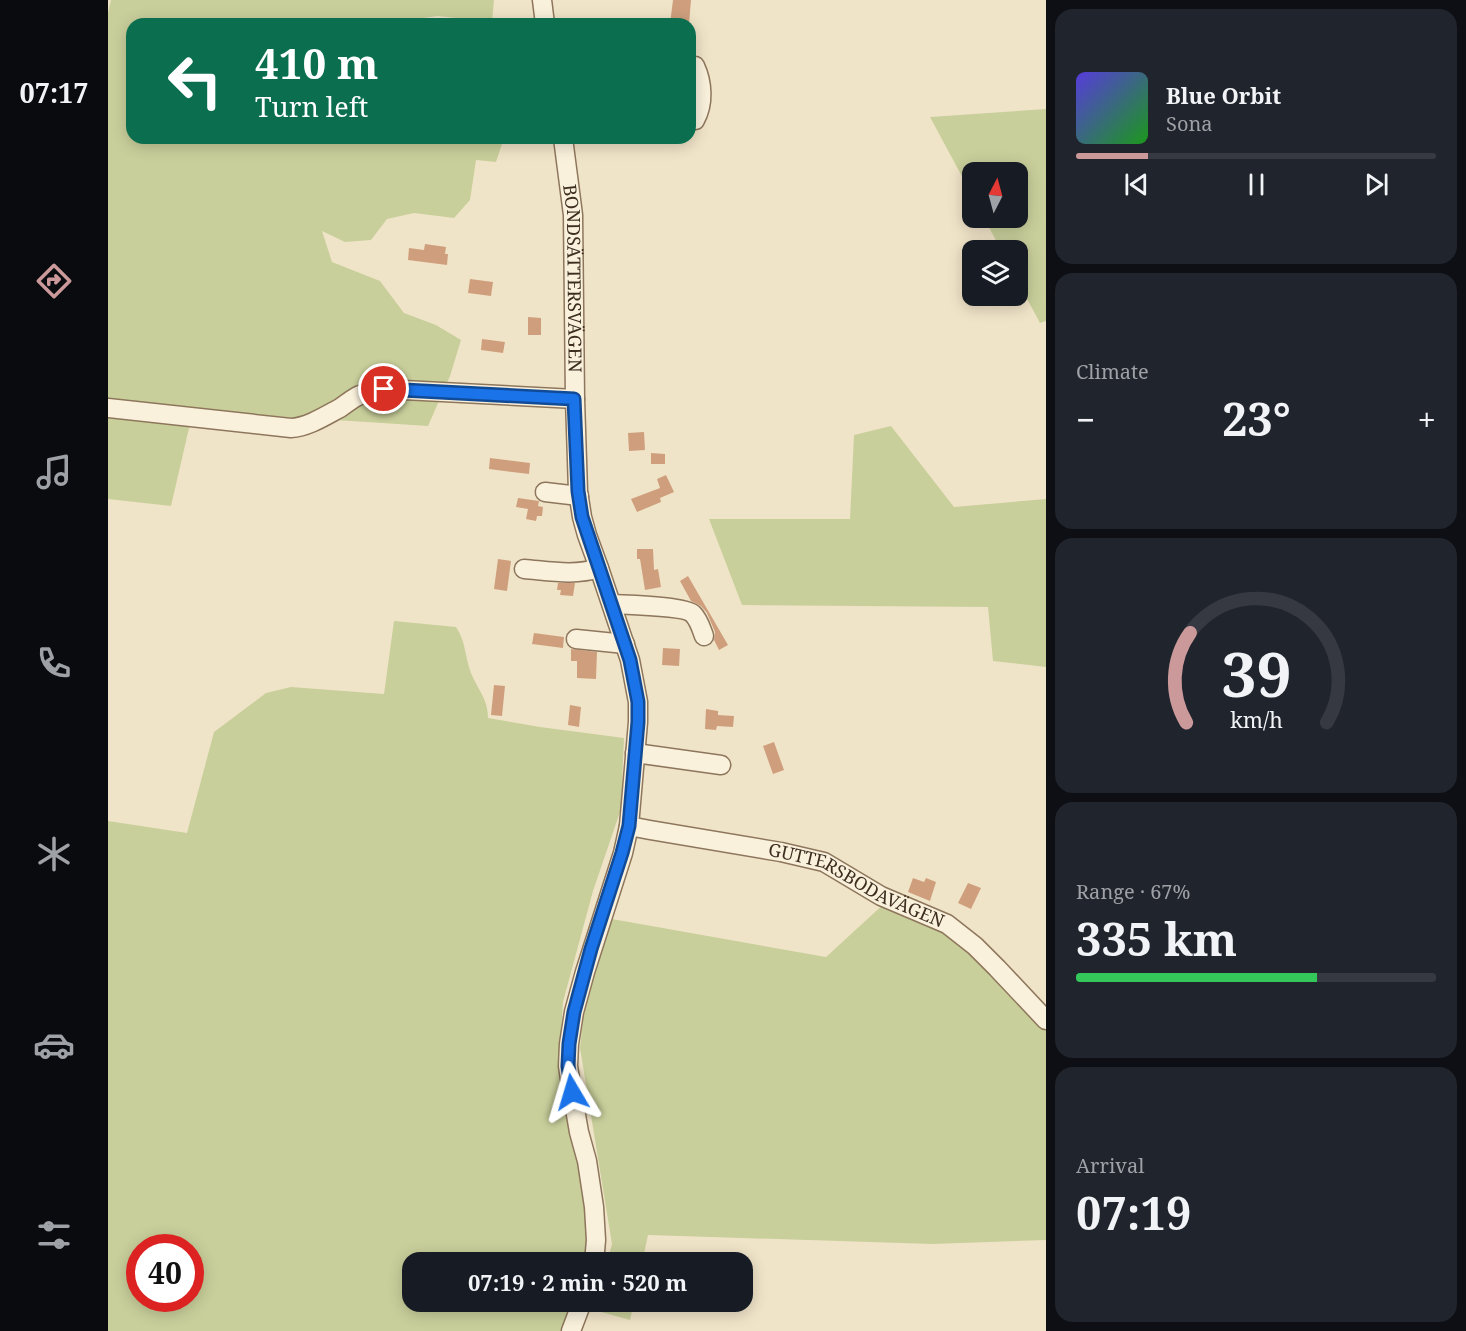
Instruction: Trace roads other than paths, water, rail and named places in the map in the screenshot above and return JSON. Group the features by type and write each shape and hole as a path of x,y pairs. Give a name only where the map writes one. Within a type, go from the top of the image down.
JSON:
{"street":[{"path":"542,0 544,18"},
{"path":"696,68 700,78 700,111 696,118"},
{"name":"BONDSÄTTERSVÄGEN","path":"564,144 573,215 574,399 579,496 582,517 630,660 638,702 629,826 585,972 574,1012 569,1044 568,1066 594,1208 595,1252"},
{"path":"108,408 298,428 339,408 359,395 384,389 574,399"},
{"path":"545,492 579,496"},
{"path":"524,569 588,572 599,568"},
{"path":"612,604 681,609 692,613 700,624 704,636"},
{"path":"576,639 625,644"},
{"path":"635,753 721,765"},
{"name":"GUTTERSBODAVÄGEN","path":"629,826 782,852 824,862 881,896 947,924 975,946 1004,974 1025,999 1042,1013"},
{"path":"571,1331 578,1312"}]}
